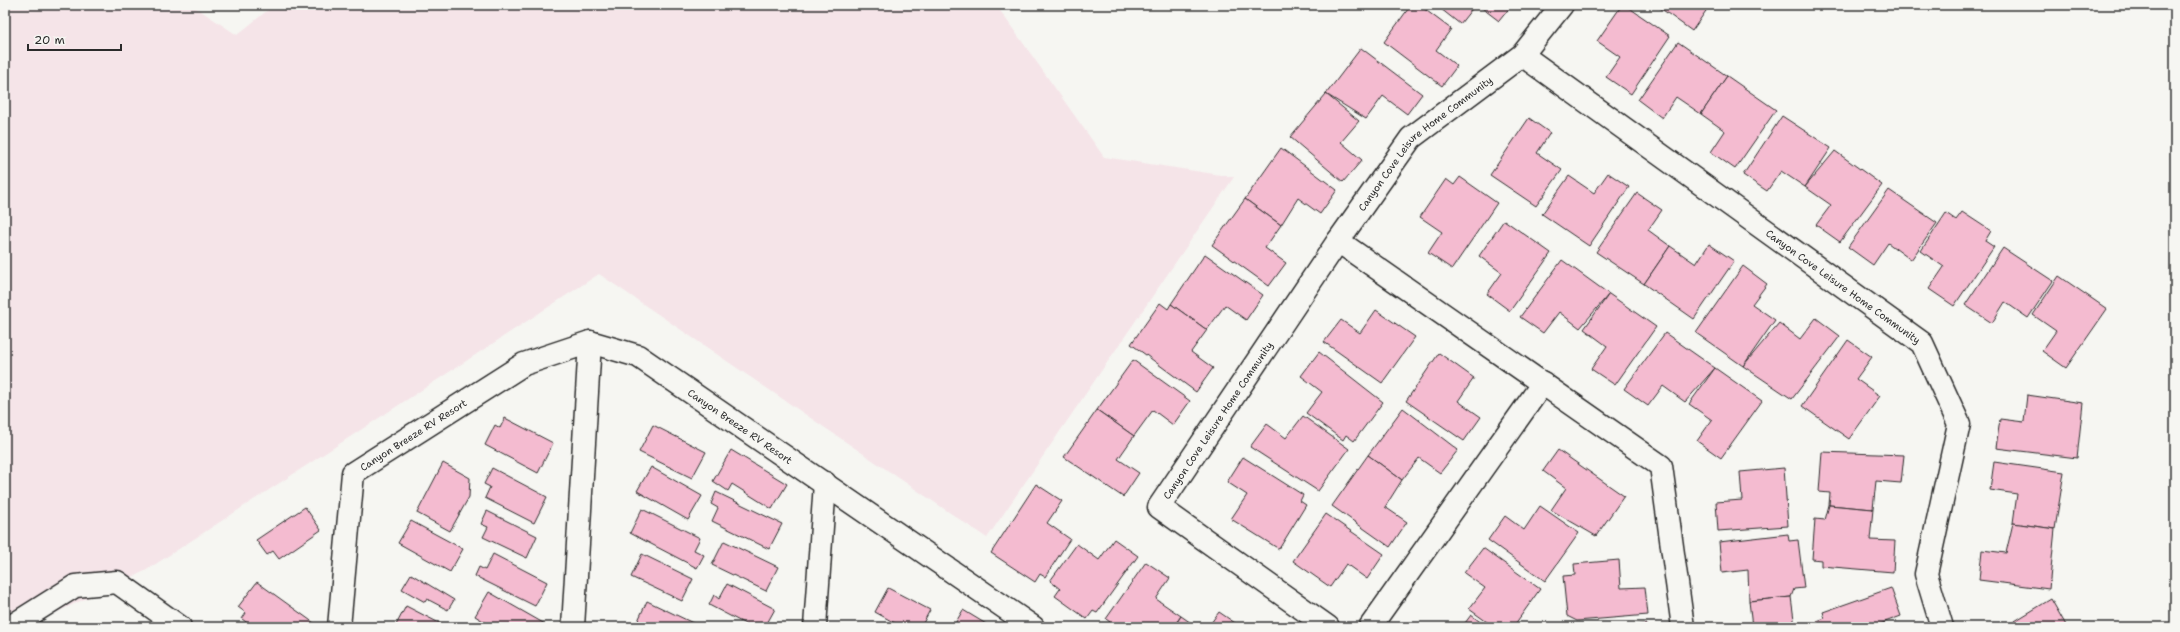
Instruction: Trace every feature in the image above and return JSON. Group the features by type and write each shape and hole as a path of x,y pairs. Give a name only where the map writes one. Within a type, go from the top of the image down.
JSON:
{"street":[{"name":"Canyon Cove Leisure Home Community","path":"1328,627 1159,507 1338,241 1411,138 1522,55 1562,5"},
{"name":"Canyon Cove Leisure Home Community","path":"1522,55 1922,342 1960,424 1926,574 1942,627"},
{"path":"1338,241 1661,466 1683,627"},
{"path":"573,627 590,342"},
{"name":"Canyon Breeze RV Resort","path":"339,627 353,473 524,364 590,342 638,356 1033,627"},
{"path":"1370,627 1543,383"},
{"path":"815,627 825,483"},
{"path":"10,627 75,586 117,582 180,627"}],"shaded area":[{"path":"5,5 192,5 237,35 274,5 694,5 723,10 761,5 996,5 1104,157 1234,177 987,538 599,274 145,571 25,627 5,627"}],"building":[{"path":"1411,5 1419,5 1451,29 1436,50 1457,66 1442,86 1384,42"},
{"path":"1436,5 1475,5 1460,24"},
{"path":"1478,5 1512,5 1499,21"},
{"path":"1622,5 1625,5 1670,36 1631,94 1606,77 1620,57 1597,41"},
{"path":"1656,5 1710,5 1692,31"},
{"path":"1678,42 1727,76 1701,114 1676,97 1662,118 1638,100"},
{"path":"1361,48 1422,94 1407,114 1383,96 1366,119 1326,94"},
{"path":"1727,76 1776,110 1735,169 1711,152 1725,131 1701,114"},
{"path":"1326,94 1359,121 1341,142 1362,160 1343,182 1290,137"},
{"path":"1782,116 1831,148 1805,187 1781,171 1767,191 1743,175"},
{"path":"1529,118 1550,133 1537,153 1562,170 1536,206 1490,175"},
{"path":"1281,148 1337,190 1320,214 1298,198 1281,225 1245,199"},
{"path":"1835,151 1882,185 1840,242 1816,225 1831,205 1805,187"},
{"path":"1608,173 1629,187 1589,246 1542,214 1569,176 1594,193"},
{"path":"1460,177 1497,203 1452,269 1428,253 1442,232 1420,217 1446,179 1454,185"},
{"path":"1889,190 1937,223 1911,260 1888,243 1873,265 1848,247"},
{"path":"1637,193 1662,210 1648,230 1670,246 1644,284 1596,252"},
{"path":"1245,199 1281,225 1265,248 1286,263 1269,286 1212,245"},
{"path":"1962,212 1991,231 1985,241 1994,247 1954,306 1929,289 1944,267 1921,251 1946,213 1956,220"},
{"path":"1504,220 1551,253 1510,311 1487,294 1502,273 1479,256"},
{"path":"1709,244 1734,261 1694,319 1644,284 1670,246 1696,264"},
{"path":"2003,248 2053,281 2028,318 2005,302 1992,323 1965,305"},
{"path":"1205,254 1263,295 1246,320 1225,305 1207,330 1171,304"},
{"path":"1562,260 1609,294 1580,328 1559,312 1543,333 1520,317"},
{"path":"1743,266 1767,284 1752,304 1775,320 1743,366 1696,333"},
{"path":"2059,276 2107,309 2066,368 2042,351 2056,331 2033,315"},
{"path":"1609,294 1656,327 1615,385 1591,369 1607,346 1584,329"},
{"path":"1160,303 1168,309 1171,304 1207,330 1191,352 1213,368 1196,392 1131,344"},
{"path":"1376,310 1415,337 1382,383 1324,342 1341,320 1360,333"},
{"path":"1816,318 1840,336 1792,399 1743,366 1779,323 1800,339"},
{"path":"1665,333 1715,368 1685,402 1663,386 1648,406 1624,389"},
{"path":"1848,340 1872,357 1856,379 1880,396 1849,439 1802,406"},
{"path":"1319,352 1383,402 1354,441 1346,435 1343,440 1306,413 1322,392 1301,376"},
{"path":"1439,353 1474,378 1458,401 1481,417 1464,441 1406,401"},
{"path":"1133,360 1190,401 1173,425 1153,410 1134,436 1097,410"},
{"path":"1715,368 1762,401 1721,458 1697,441 1712,420 1689,404"},
{"path":"2027,395 2083,403 2077,458 1996,448 2000,419 2024,422"},
{"path":"1403,408 1458,450 1440,473 1419,458 1402,480 1368,455"},
{"path":"1097,410 1134,436 1118,459 1139,473 1123,497 1064,457"},
{"path":"1303,416 1349,449 1318,491 1250,447 1267,424 1286,438"},
{"path":"505,418 553,443 538,473 485,445 495,425 500,428"},
{"path":"653,425 706,452 692,478 639,452"},
{"path":"731,450 787,484 772,509 732,484 728,491 713,481"},
{"path":"1558,450 1624,496 1596,536 1551,510 1566,488 1543,471"},
{"path":"1822,452 1904,455 1901,483 1876,481 1873,509 1829,505 1830,493 1819,492"},
{"path":"1368,455 1402,480 1385,507 1407,522 1390,547 1332,506"},
{"path":"1243,457 1303,495 1300,501 1306,505 1279,549 1231,519 1247,495 1227,482"},
{"path":"1994,462 2064,472 2055,529 2013,523 2017,494 1990,490"},
{"path":"443,463 470,478 469,497 450,531 417,513"},
{"path":"651,467 702,496 688,520 637,491"},
{"path":"492,468 547,497 534,523 485,498 490,487 484,484"},
{"path":"1784,468 1788,526 1718,531 1716,502 1742,500 1740,472"},
{"path":"1036,484 1062,501 1047,523 1070,539 1045,577 1040,574 1035,582 991,553"},
{"path":"716,492 782,524 769,549 712,521 718,508 711,504"},
{"path":"1829,505 1873,509 1870,540 1895,541 1893,572 1821,566 1821,560 1812,559 1815,519 1825,520"},
{"path":"1540,506 1579,533 1545,581 1488,540 1505,516 1524,530"},
{"path":"305,507 321,530 279,559 273,551 267,555 256,540"},
{"path":"642,509 700,538 694,550 704,555 697,568 630,533"},
{"path":"487,511 537,536 527,558 483,537 488,527 481,524"},
{"path":"1326,514 1384,554 1367,579 1346,564 1330,587 1293,561"},
{"path":"411,521 463,549 450,572 398,543"},
{"path":"2013,523 2055,529 2049,589 1979,580 1982,550 2006,553"},
{"path":"1788,534 1789,541 1798,540 1804,588 1794,589 1791,597 1749,601 1748,570 1722,573 1719,542"},
{"path":"1114,539 1138,556 1097,613 1093,611 1087,619 1055,596 1060,589 1050,581 1077,544 1099,560"},
{"path":"724,541 778,567 766,591 712,565"},
{"path":"1483,548 1540,589 1513,627 1494,627 1469,609 1485,588 1464,573"},
{"path":"493,554 547,582 535,606 475,576 479,567 485,570"},
{"path":"642,554 693,579 682,601 631,577"},
{"path":"1619,560 1621,588 1645,587 1648,615 1577,621 1567,616 1563,576 1575,575 1574,564"},
{"path":"1146,562 1170,578 1156,599 1181,616 1173,627 1107,627 1110,622 1106,619"},
{"path":"411,574 454,600 448,610 427,599 425,602 402,589"},
{"path":"257,582 314,623 311,627 253,627 242,619 246,613 238,607"},
{"path":"727,584 775,609 765,627 751,627 709,605 714,595 719,599"},
{"path":"888,588 930,610 921,627 902,627 875,612"},
{"path":"1891,588 1901,616 1877,625 1878,627 1819,627 1817,621 1825,618 1823,612"},
{"path":"489,592 545,624 543,627 493,627 475,616"},
{"path":"1791,597 1795,627 1752,627 1749,601"},
{"path":"2051,599 2067,627 2005,627"},
{"path":"647,601 695,624 693,627 641,627 636,625"},
{"path":"406,606 447,627 395,627"},
{"path":"963,610 991,627 953,627"},
{"path":"1219,612 1241,627 1208,627"},
{"path":"1471,615 1487,627 1462,627"},
{"path":"1181,616 1197,627 1174,627"},
{"path":"1646,624 1647,627 1621,627"}]}
